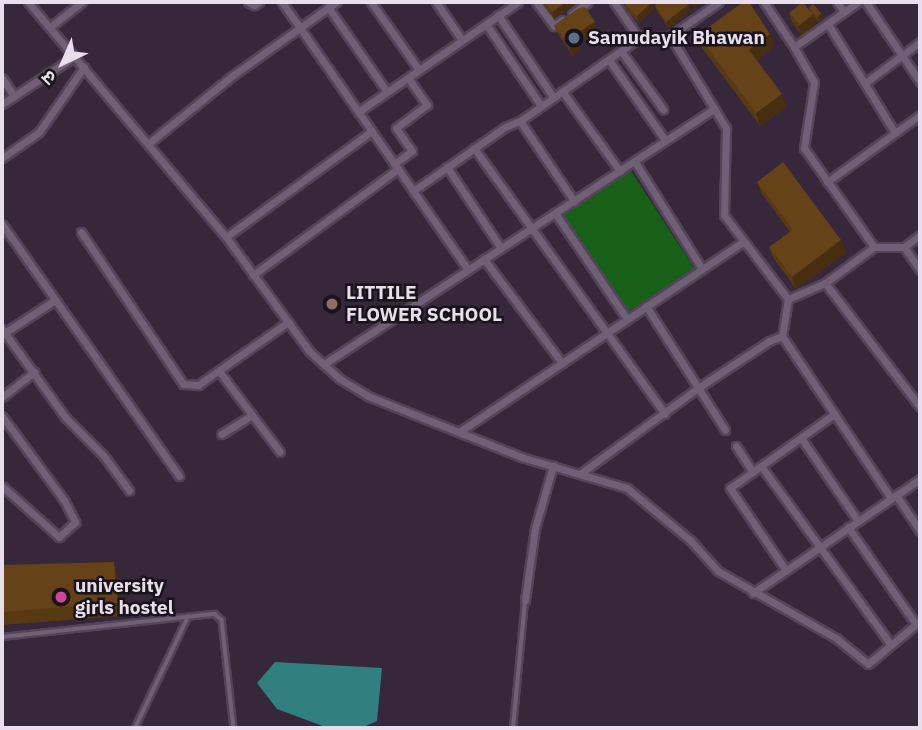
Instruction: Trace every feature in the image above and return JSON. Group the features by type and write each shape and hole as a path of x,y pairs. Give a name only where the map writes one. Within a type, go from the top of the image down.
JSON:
{"street":[{"path":"28,2 149,142 226,237 288,322 340,379 368,396 459,432 553,466 627,488 644,499 718,571 836,638 868,664 918,622 848,527"},
{"path":"50,27 82,2"},
{"path":"248,2 254,5 259,2"},
{"path":"282,2 468,270"},
{"path":"149,142 300,26 336,2"},
{"path":"371,2 419,70"},
{"path":"436,2 462,40"},
{"path":"358,112 486,24 498,15 505,5 517,2"},
{"path":"536,2 554,26 588,2"},
{"path":"413,191 505,127 520,121 609,61 639,38 670,36 719,2"},
{"path":"764,2 814,82 803,148 874,247"},
{"path":"837,2 844,12"},
{"path":"794,47 858,2"},
{"path":"866,2 920,82"},
{"path":"618,3 639,38"},
{"path":"328,7 387,92"},
{"path":"498,15 553,97"},
{"path":"486,24 541,106"},
{"path":"828,24 895,133"},
{"path":"670,36 726,128 724,215 788,299 782,336 834,414 920,531"},
{"path":"865,83 920,42"},
{"path":"621,51 663,109"},
{"path":"2,104 75,56"},
{"path":"609,61 665,140"},
{"path":"2,158 40,132 85,67"},
{"path":"2,78 14,96"},
{"path":"253,275 412,151 396,128 427,105 408,78"},
{"path":"562,91 620,171"},
{"path":"324,364 714,109"},
{"path":"827,182 919,119"},
{"path":"520,121 574,201"},
{"path":"226,237 372,131"},
{"path":"474,148 665,414"},
{"path":"635,162 702,268"},
{"path":"447,167 501,248"},
{"path":"555,213 627,319"},
{"path":"2,224 5,237 55,300 178,476"},
{"path":"81,232 183,384 198,385 288,322"},
{"path":"788,299 825,284 874,247 904,247 920,235"},
{"path":"459,432 744,241"},
{"path":"904,247 920,270"},
{"path":"484,259 562,363"},
{"path":"825,284 920,407"},
{"path":"55,300 3,332 65,417 103,455 129,490"},
{"path":"646,306 725,430"},
{"path":"581,473 698,388 769,341 782,336"},
{"path":"219,371 280,452"},
{"path":"2,397 34,372"},
{"path":"785,569 730,488 834,414"},
{"path":"221,434 252,415"},
{"path":"2,416 64,500 75,522 59,537 2,486"},
{"path":"802,438 858,521"},
{"path":"736,446 753,472"},
{"path":"525,600 535,528 553,466"},
{"path":"761,466 891,645"},
{"path":"753,593 817,546 920,479"}],"lane":[{"path":"513,728 525,600"},
{"path":"2,637 215,614 222,620 234,728"},
{"path":"135,728 188,617"}],"green space":[{"path":"629,168 694,269 625,314 559,213"}],"shaded area":[{"path":"275,662 382,668 377,721 361,728 328,728 277,709 257,683"}],"building":[{"path":"544,2 567,2 552,12"},
{"path":"652,2 637,16 624,3"},
{"path":"659,2 689,4 666,22 655,5"},
{"path":"743,2 749,2 770,34 749,50 782,94 756,113 698,35"},
{"path":"803,2 813,15 799,25 790,12"},
{"path":"813,4 821,13 817,17 809,8"},
{"path":"585,7 595,22 579,32 574,38 577,42 569,46 554,25 579,8"},
{"path":"783,162 841,240 792,277 769,247 793,230 757,182"},
{"name":"university girls hostel","path":"114,562 118,603 2,612 2,565"}],"place":[{"name":"Samudayik Bhawan","path":"574,38"},
{"name":"LITTILE FLOWER SCHOOL","path":"332,304"},
{"name":"university girls hostel","path":"61,597"}]}
